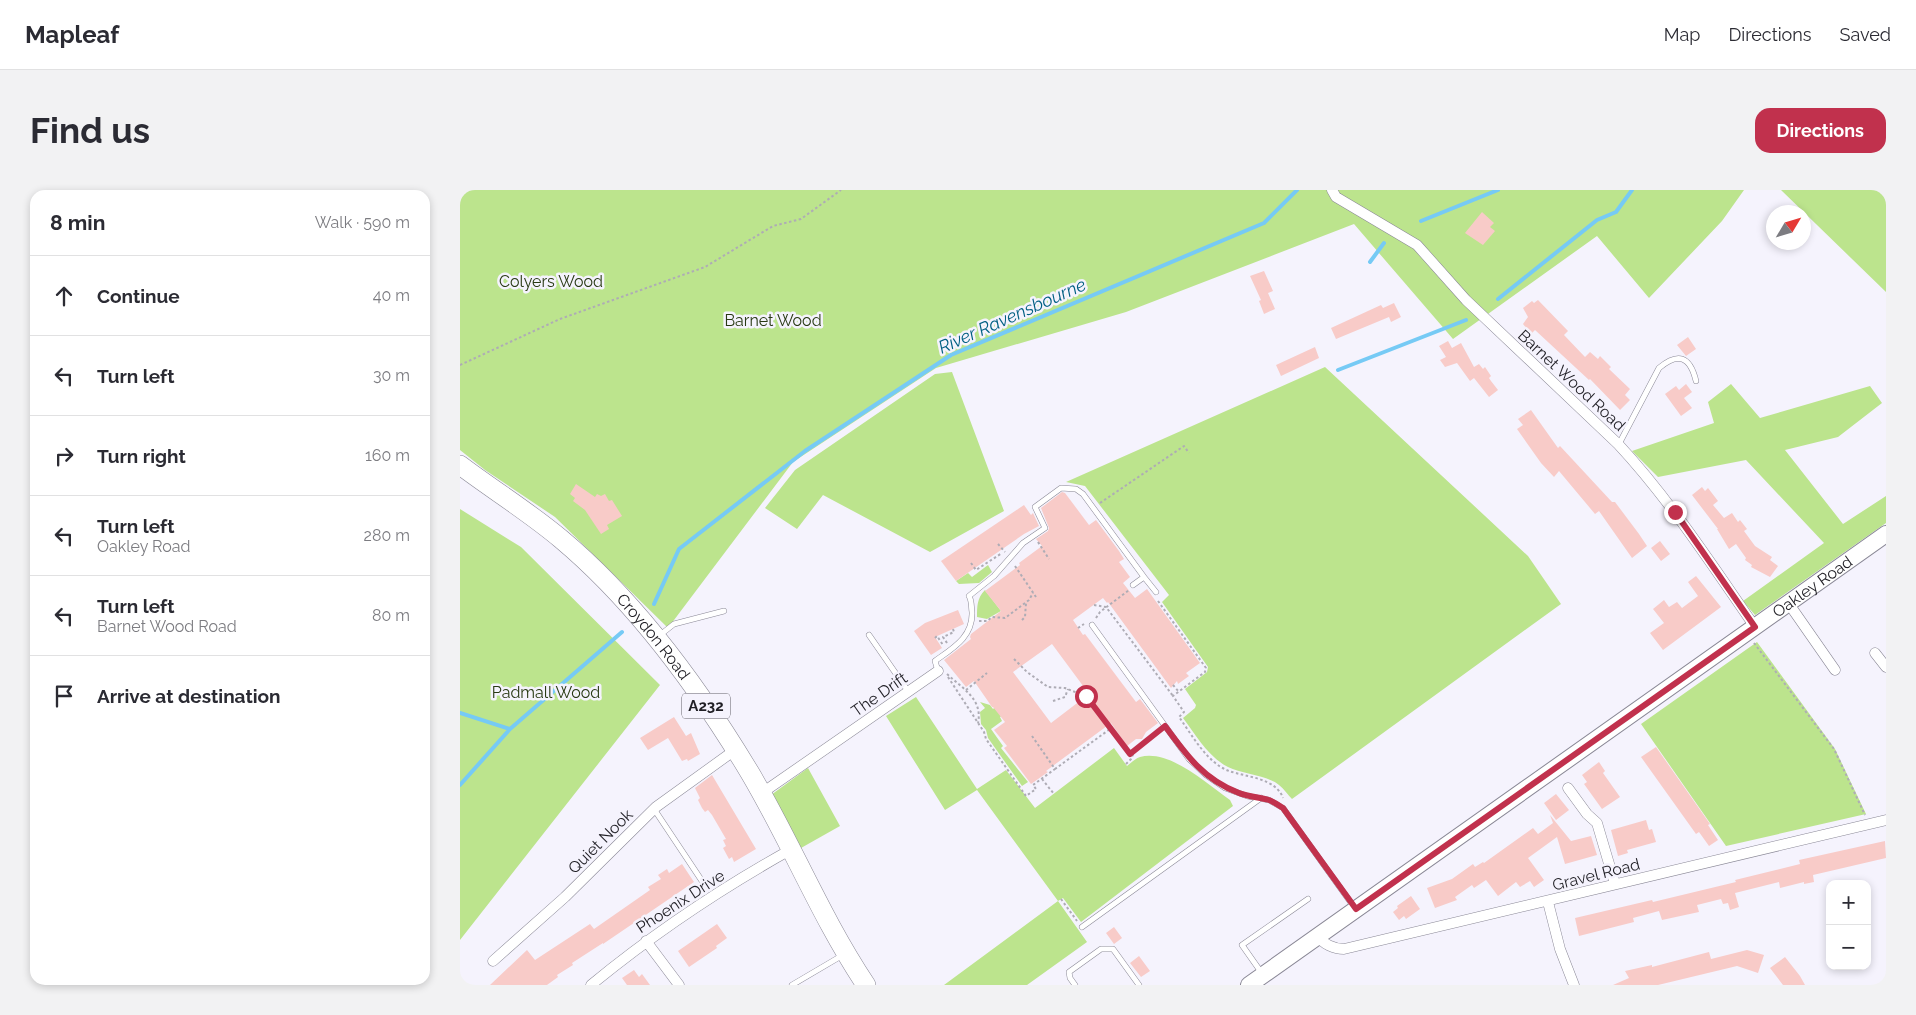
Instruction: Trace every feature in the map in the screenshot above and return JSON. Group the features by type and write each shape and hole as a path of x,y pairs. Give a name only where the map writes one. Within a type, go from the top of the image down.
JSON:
{"highway":[{"name":"Croydon Road","path":"460,465 567,544 610,585 655,638 700,698 762,793 790,850 846,953 866,985"}],"main road":[{"name":"Oakley Road","path":"1249,985 1886,534"}],"street":[{"name":"Barnet Wood Road","path":"1332,190 1336,197 1416,245 1473,307 1618,444 1675,512 1751,630"},
{"path":"1789,604 1835,670"},
{"path":"1875,653 1886,667"},
{"name":"The Drift","path":"762,793 938,671"},
{"name":"Quiet Nook","path":"493,961 565,897 654,809 735,750"},
{"path":"1568,788 1586,814 1597,823 1615,884"},
{"name":"Gravel Road","path":"1318,936 1322,942 1344,950 1886,820"},
{"name":"Phoenix Drive","path":"591,985 646,941 713,896 790,850"},
{"path":"1548,902 1560,949 1574,985"},
{"path":"646,941 679,985"}],"lane":[{"path":"1618,444 1659,368 1669,360 1678,357 1686,361 1693,368 1696,380"},
{"path":"972,620 969,596 994,576 1023,543 1045,528 1035,507 1061,488 1076,489 1084,494 1156,592"},
{"path":"1133,585 1144,577"},
{"path":"655,638 674,624 724,612"},
{"name":"The Drift","path":"938,671 935,661 964,639 972,620"},
{"path":"1092,625 1189,759 1206,775 1225,788 1247,796 1269,800 1283,808 1356,909"},
{"path":"869,635 908,692"},
{"path":"1082,927 1261,798"},
{"path":"654,809 702,881"},
{"path":"1263,975 1242,945 1308,899"},
{"path":"1074,985 1069,972 1101,949 1113,949 1139,985"},
{"path":"792,985 846,953"}],"path":[{"path":"460,365 560,318 705,267 773,226 801,219 841,190"},
{"path":"1094,507 1184,446 1189,453"},
{"path":"1033,536 1049,559"},
{"path":"998,544 1036,597"},
{"path":"971,563 976,570 1004,551"},
{"path":"1092,625 1100,612 1130,590 1133,585"},
{"path":"1156,592 1156,598 1206,668 1205,672 1173,696"},
{"path":"972,620 987,621 992,617 1005,618 1025,604 1033,593"},
{"path":"1021,602 1025,604"},
{"path":"1022,620 1025,617 1025,604"},
{"path":"1094,605 1106,607 1184,712 1178,717 1208,756 1229,771 1274,786 1281,792 1284,803"},
{"path":"949,650 943,637 954,632 953,629"},
{"path":"1751,630 1834,749 1865,813 1868,824"},
{"path":"935,638 938,636 949,650"},
{"path":"1014,659 1027,672 1048,687 1068,689 1086,696 1130,754 1165,726"},
{"path":"966,690 987,673"},
{"path":"950,679 955,674"},
{"path":"950,679 986,739 1026,796 1036,789 1033,785 1110,728"},
{"path":"950,679 966,690 980,708 978,723"},
{"path":"1173,685 1179,692"},
{"path":"1053,701 1065,697 1068,689"},
{"path":"1032,736 1055,768"},
{"path":"1126,764 1131,759 1134,750"},
{"path":"1042,778 1054,794"},
{"path":"1061,899 1082,927"}],"green space":[{"name":"Barnet Wood","path":"460,190 1744,190 1722,221 1649,298 1597,236 1453,339 1354,224 1126,312 936,368 793,462 668,628 555,517 485,470 460,450"},
{"path":"1781,190 1886,190 1886,292 1811,219 1811,205 1796,205"},
{"path":"1325,367 1528,556 1561,604 1292,799 1274,782 1228,767 1214,758 1183,718 1196,705 1185,689 1207,672 1208,667 1162,602 1169,595 1085,486 1066,482"},
{"path":"952,372 1004,511 930,552 823,495 797,529 765,508 795,470 935,374"},
{"path":"1731,384 1760,418 1870,386 1882,403 1838,437 1785,450 1843,524 1886,496 1886,523 1755,615 1743,601 1824,543 1746,460 1658,477 1632,451 1714,423 1708,402"},
{"name":"Padmall Wood","path":"460,509 521,547 660,685 460,940"},
{"path":"988,565 992,572 979,583 959,584 956,581 968,573 972,577"},
{"path":"985,590 1001,611 987,619 977,617 978,602"},
{"path":"1757,642 1835,749 1866,814 1726,846 1641,724"},
{"path":"916,697 977,789 1006,770 1035,808 1114,748 1127,766 1135,759 1152,756 1176,763 1230,800 1233,806 1081,922 1063,898 1058,901 977,790 945,810 886,716"},
{"path":"980,702 990,705 993,709 998,705 1005,714 1000,717 1002,721 991,729 1003,746 1001,748 1028,782 1022,786 988,738 986,730 981,724 980,712 985,708"},
{"path":"808,768 840,826 801,848 771,795"},
{"path":"1058,901 1087,942 1027,985 944,985"}],"building":[{"path":"1482,212 1494,223 1490,227 1495,231 1483,245 1465,233"},
{"path":"1264,271 1273,291 1268,293 1275,309 1264,314 1259,301 1261,300 1250,276"},
{"path":"1538,300 1568,331 1564,335 1585,357 1590,352 1598,359 1600,356 1611,367 1609,369 1630,389 1625,395 1630,400 1620,410 1590,379 1535,330 1531,334 1523,324 1528,317 1523,308 1532,301 1534,303"},
{"path":"1394,303 1401,317 1391,322 1389,317 1336,339 1331,328 1381,305 1383,308"},
{"path":"1688,337 1696,349 1686,356 1677,345"},
{"path":"1448,341 1452,348 1461,343 1474,367 1479,364 1483,369 1485,367 1491,376 1489,378 1498,390 1489,397 1474,378 1470,381 1457,363 1445,367 1440,360 1446,357 1439,346"},
{"path":"1315,347 1319,358 1281,376 1276,365"},
{"path":"1686,384 1692,392 1684,398 1692,408 1681,416 1665,394 1676,386 1679,390"},
{"path":"1531,410 1558,448 1560,446 1612,502 1615,502 1639,534 1647,546 1632,558 1599,511 1595,514 1559,471 1554,477 1541,463 1517,429 1523,425 1518,419"},
{"path":"576,484 595,497 597,494 601,496 605,494 609,501 612,500 622,516 607,525 609,529 601,534 585,510 573,501 575,498 570,494"},
{"path":"1702,487 1705,491 1708,488 1718,501 1713,505 1724,518 1732,513 1738,522 1740,520 1747,529 1744,531 1755,546 1772,557 1770,560 1778,566 1770,577 1751,567 1752,565 1745,560 1746,558 1736,544 1729,549 1718,529 1692,495"},
{"path":"1062,492 1065,493 1089,525 1096,520 1124,559 1119,562 1130,577 1123,583 1135,598 1147,589 1200,663 1186,673 1189,676 1178,684 1177,681 1171,688 1108,602 1103,598 1073,620 1136,702 1140,699 1158,723 1146,732 1142,739 1136,739 1127,746 1111,723 1031,784 1004,748 1007,746 994,730 1005,722 974,681 966,687 944,660 971,639 971,634 1001,611 985,591 1042,546 1036,539 1048,531 1049,528 1041,508","holes":["1052,644 1089,694 1051,723 1013,672"]},
{"path":"1024,505 1031,515 1033,513 1039,526 1024,534 956,581 941,561"},
{"path":"1660,541 1670,554 1661,561 1651,548"},
{"path":"1696,576 1721,607 1663,650 1650,633 1664,623 1653,609 1664,600 1669,607 1677,602 1682,608 1698,596 1688,582"},
{"path":"958,610 964,624 935,637 942,648 931,655 914,631 925,623"},
{"path":"674,717 686,736 691,733 700,754 688,761 687,759 682,761 668,738 648,750 640,738"},
{"path":"1656,747 1710,824 1708,825 1718,840 1709,846 1699,832 1696,834 1641,757"},
{"path":"1599,762 1605,771 1603,773 1620,797 1602,809 1584,784 1587,782 1582,775"},
{"path":"712,775 756,849 734,862 732,857 729,859 723,848 726,846 723,840 726,839 712,815 708,810 705,812 698,800 700,798 695,788"},
{"path":"1556,794 1569,810 1556,820 1544,803"},
{"path":"1550,815 1571,841 1591,836 1597,855 1565,864 1557,837 1528,858 1544,880 1534,887 1530,881 1520,887 1516,882 1498,896 1486,880 1474,888 1472,885 1455,897 1457,900 1435,908 1427,888 1452,879 1473,864 1475,867 1484,863 1533,828 1538,834 1553,823"},
{"path":"1646,820 1649,830 1652,829 1656,842 1627,850 1628,853 1618,856 1611,830"},
{"path":"1885,841 1886,858 1813,875 1814,882 1804,884 1804,882 1780,888 1779,882 1735,893 1739,907 1730,910 1728,903 1723,904 1721,899 1697,905 1699,912 1662,920 1659,911 1633,918 1634,922 1579,936 1575,918 1736,882 1735,880 1800,864 1799,860"},
{"path":"682,864 694,882 572,963 573,965 557,975 558,977 547,985 490,985 527,950 535,960 590,924 594,929 650,890 648,887 661,879 658,875 667,869 669,873"},
{"path":"1411,896 1420,909 1406,919 1404,916 1399,920 1393,912 1398,908 1397,906"},
{"path":"717,924 727,938 716,946 717,948 689,967 678,951"},
{"path":"1114,927 1122,938 1114,944 1106,933"},
{"path":"1747,950 1764,955 1758,973 1737,966 1658,985 1613,985 1629,978 1625,971 1652,965 1652,967 1709,952 1711,959"},
{"path":"1139,956 1150,971 1141,977 1130,963"},
{"path":"1785,957 1805,985 1783,985 1770,968"},
{"path":"634,970 639,977 642,974 650,985 627,985 622,978"}],"waterway":[{"name":"River Ravensbourne","path":"654,604 679,549 805,451 951,355 1264,223 1297,190"},
{"path":"1421,221 1498,190"},
{"path":"1498,299 1597,220 1616,212 1632,190"},
{"path":"1370,262 1384,243"},
{"path":"1338,370 1466,320"},
{"name":"River Ravensbourne","path":"460,785 510,729 622,632"},
{"path":"460,713 510,729"}],"route":[{"path":"1086,696 1130,754 1165,726 1189,759 1206,775 1225,788 1247,796 1269,800 1283,808 1356,909 1755,627 1675,512"}],"park label":[{"name":"Colyers Wood","path":"551,281"}]}
